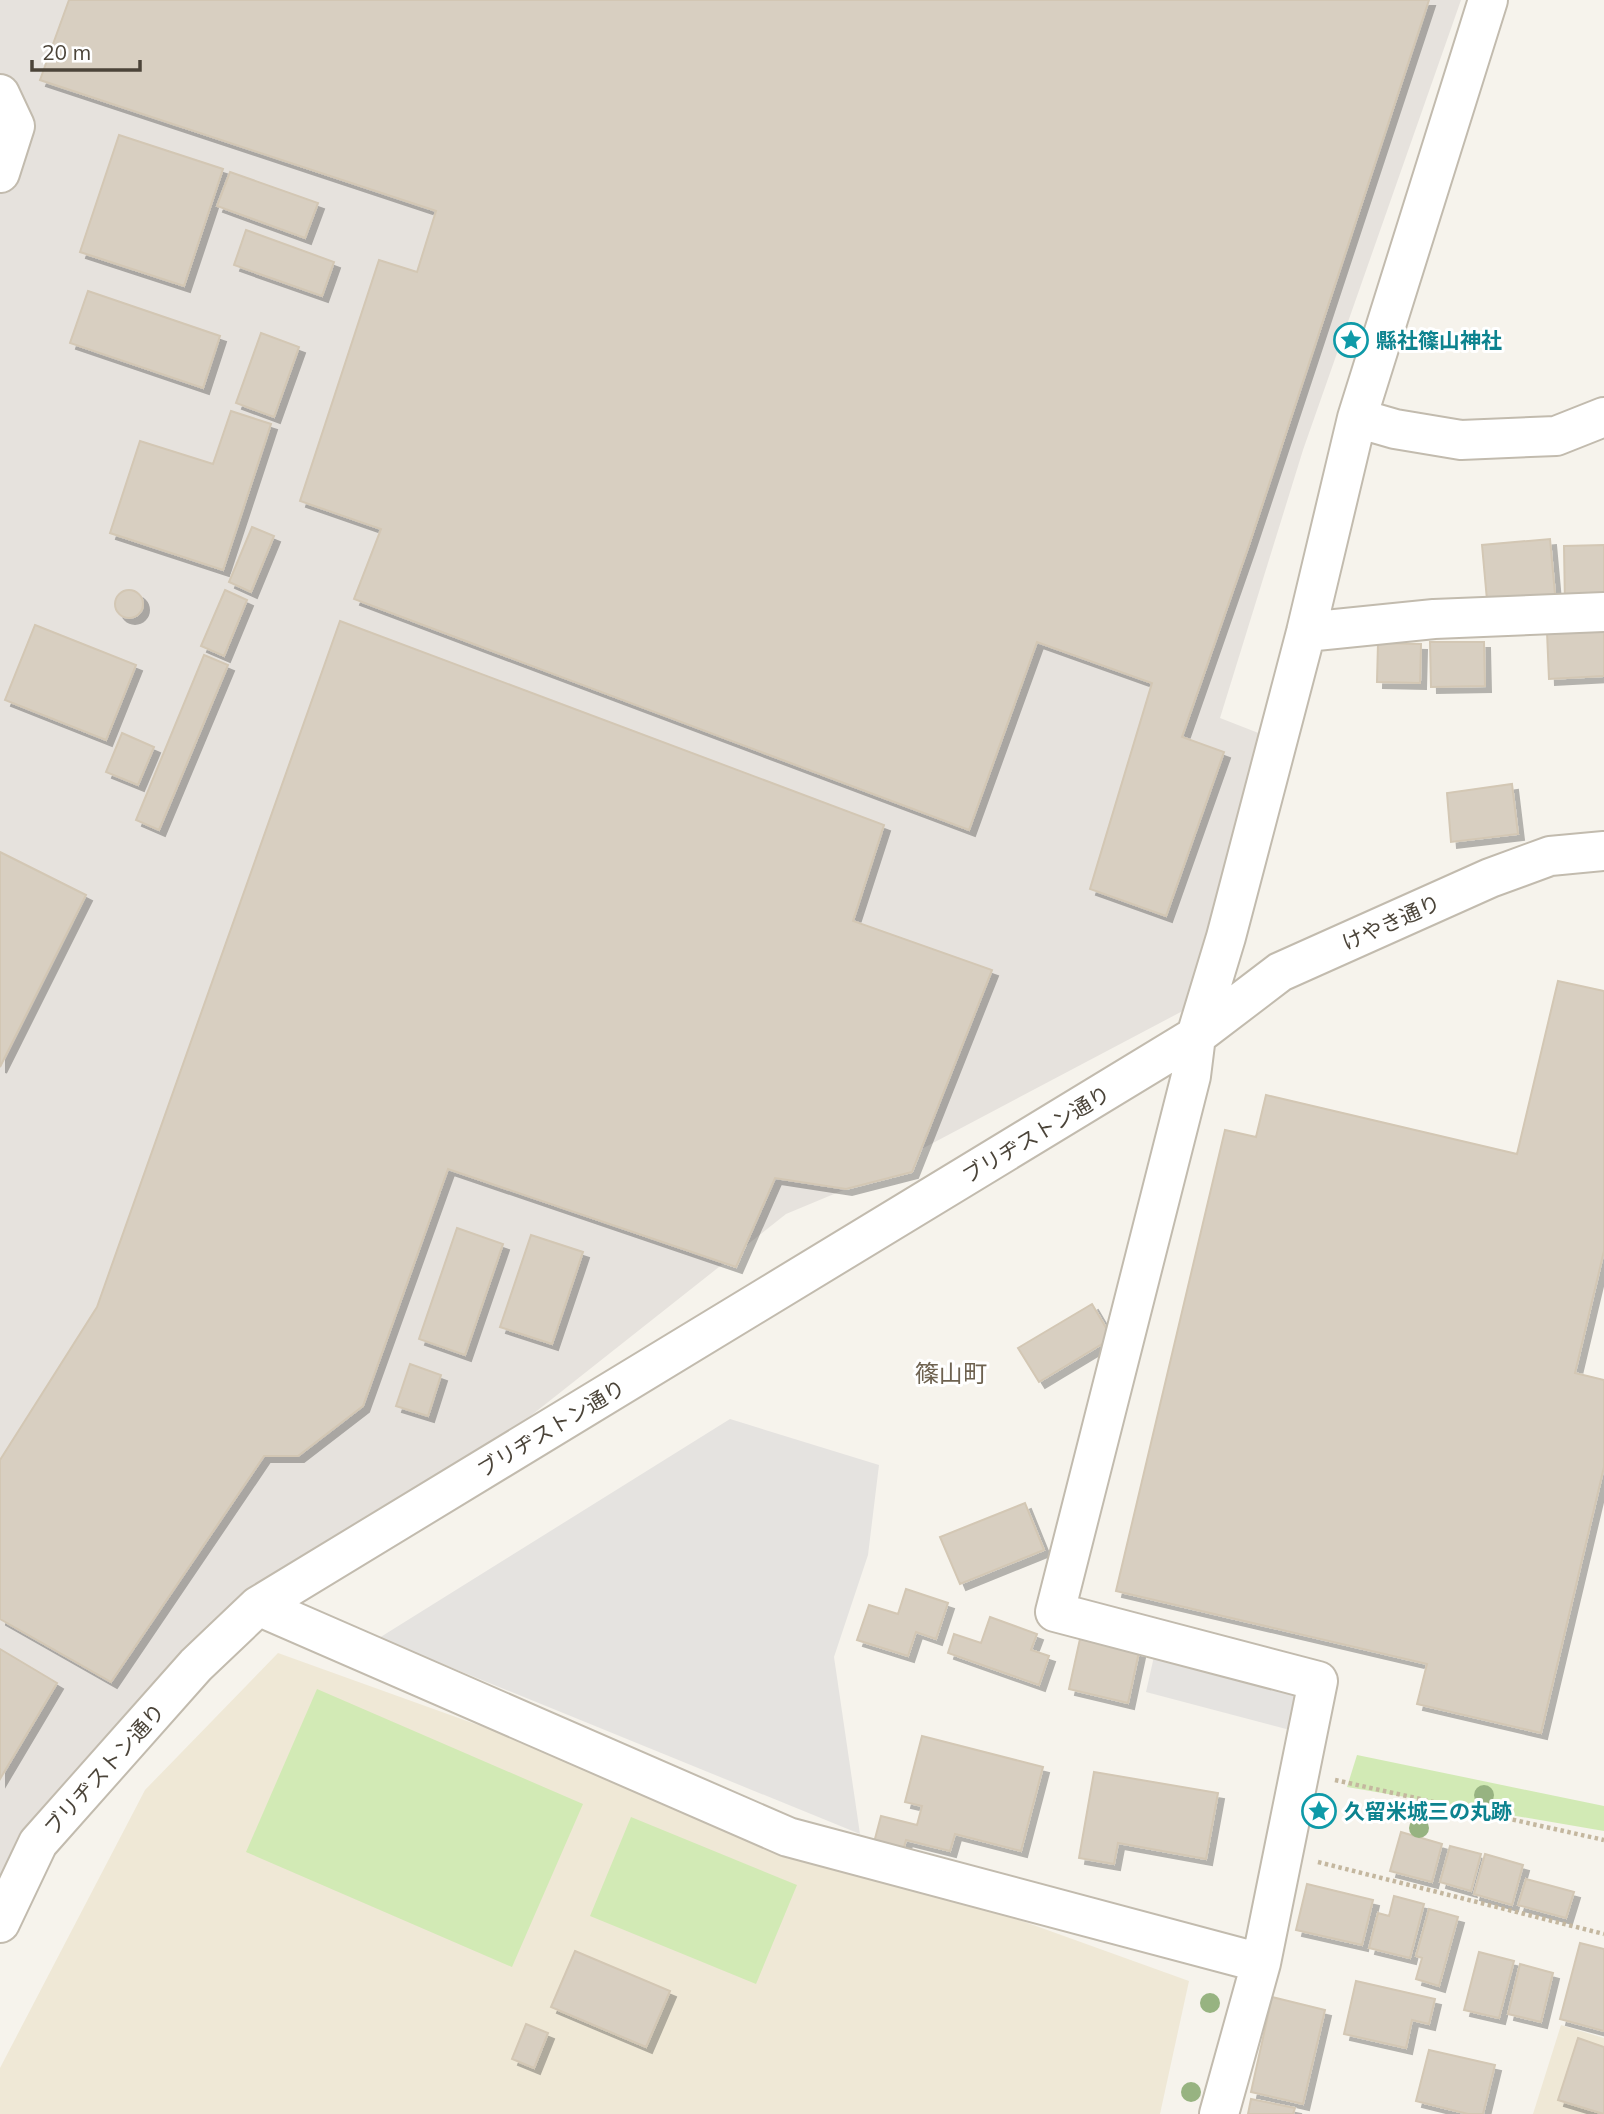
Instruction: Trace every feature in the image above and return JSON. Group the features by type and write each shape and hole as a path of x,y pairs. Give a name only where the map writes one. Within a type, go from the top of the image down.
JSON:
{"street":[{"path":"1219,2114 1261,1963 1318,1681 1055,1612 1191,1076 1196,1037 1226,937 1306,632 1357,418 1488,0"},
{"path":"0,94 15,127 0,173"},
{"path":"1357,418 1395,429 1461,440 1556,436 1604,417"},
{"path":"1306,632 1434,619 1604,612"},
{"name":"けやき通り","path":"1196,1037 1280,972 1293,966 1490,878 1550,856 1604,851"},
{"name":"ブリヂストン通り","path":"0,1923 38,1843 196,1665 258,1606 1196,1037"},
{"path":"258,1606 788,1837 1261,1963"}],"path":[{"path":"1300,1772 1604,1840"},
{"path":"1283,1853 1604,1934"}],"shaded area":[{"path":"0,0 1461,0 1303,450 1220,718 1261,734 1194,1005 846,1189 786,1214 233,1651 0,1919"},
{"path":"730,1419 879,1465 868,1555 834,1657 860,1834 379,1638"},
{"path":"1155,1652 1302,1688 1294,1731 1146,1692"},
{"path":"278,1653 1189,1981 1160,2114 0,2114 0,2068 145,1790"},
{"path":"1561,2025 1604,2038 1604,2114 1533,2114"}],"green space":[{"path":"317,1689 583,1804 512,1967 246,1852"},
{"path":"1357,1755 1604,1806 1604,1831 1347,1787"},
{"path":"631,1817 797,1885 756,1984 590,1916"}],"building":[{"path":"69,0 1429,0 1249,545 1182,737 1224,752 1166,916 1090,889 1152,683 1037,642 969,830 354,599 381,529 300,501 379,260 417,272 436,211 40,80"},
{"path":"119,135 223,169 184,286 80,252"},
{"path":"230,172 318,203 305,238 217,206"},
{"path":"246,230 334,262 322,296 234,265"},
{"path":"88,291 220,336 203,388 70,343"},
{"path":"261,333 299,347 274,417 236,403"},
{"path":"231,411 271,424 223,570 110,533 140,441 213,464"},
{"path":"252,527 274,536 251,592 229,582"},
{"path":"1550,539 1555,594 1487,600 1482,545"},
{"path":"1604,545 1604,604 1565,605 1564,546"},
{"path":"129,590 139,594 143,604 139,614 129,618 119,614 115,604 119,594"},
{"path":"225,590 247,600 224,656 201,646"},
{"path":"340,621 884,825 853,921 992,970 912,1172 846,1189 775,1178 736,1267 448,1169 363,1406 298,1456 264,1456 111,1682 0,1619 0,1460 97,1307"},
{"path":"35,625 136,665 106,740 5,700"},
{"path":"1604,630 1604,676 1549,679 1547,632"},
{"path":"1430,642 1484,642 1485,686 1431,687"},
{"path":"1378,643 1421,644 1420,683 1377,682"},
{"path":"204,655 228,665 159,830 136,820"},
{"path":"122,733 154,747 138,785 106,772"},
{"path":"1512,784 1518,834 1451,842 1447,793"},
{"path":"0,852 86,895 0,1067"},
{"path":"1558,981 1604,991 1604,1251 1575,1373 1604,1380 1604,1467 1541,1733 1417,1704 1427,1664 1116,1591 1225,1130 1256,1137 1266,1095 1517,1154"},
{"path":"457,1228 503,1244 465,1355 419,1339"},
{"path":"531,1235 583,1252 552,1344 500,1327"},
{"path":"1092,1304 1112,1338 1039,1382 1018,1348"},
{"path":"410,1364 441,1375 428,1416 396,1406"},
{"path":"1025,1503 1044,1550 960,1584 940,1537"},
{"path":"906,1589 948,1603 936,1639 916,1632 908,1656 857,1640 869,1605 898,1614"},
{"path":"990,1617 1037,1634 1031,1650 1049,1656 1039,1685 948,1653 954,1634 981,1643"},
{"path":"1080,1639 1139,1652 1128,1703 1069,1689"},
{"path":"0,1649 57,1683 0,1779"},
{"path":"922,1736 1043,1767 1021,1851 955,1834 950,1851 906,1840 901,1858 872,1850 881,1816 917,1825 922,1806 905,1802"},
{"path":"1094,1772 1218,1793 1206,1859 1118,1843 1114,1864 1079,1858"},
{"path":"1401,1832 1442,1844 1432,1882 1390,1871"},
{"path":"1450,1846 1481,1854 1471,1891 1440,1882"},
{"path":"1485,1854 1523,1865 1512,1905 1474,1894"},
{"path":"1526,1879 1574,1892 1566,1918 1518,1905"},
{"path":"1307,1884 1373,1900 1362,1945 1296,1930"},
{"path":"1394,1896 1424,1904 1410,1958 1369,1948 1378,1913 1389,1916"},
{"path":"1429,1909 1458,1917 1439,1986 1416,1979 1422,1958 1416,1956"},
{"path":"1580,1943 1604,1949 1604,2031 1560,2019"},
{"path":"575,1951 670,1991 646,2047 551,2007"},
{"path":"1479,1952 1514,1961 1499,2018 1464,2010"},
{"path":"1520,1964 1553,1973 1541,2022 1508,2014"},
{"path":"1356,1981 1435,1999 1429,2024 1412,2020 1406,2048 1344,2034"},
{"path":"1272,1997 1325,2010 1303,2104 1251,2092"},
{"path":"526,2024 548,2033 534,2068 512,2059"},
{"path":"1578,2038 1604,2047 1604,2114 1558,2100"},
{"path":"1429,2050 1495,2065 1483,2114 1468,2114 1416,2101"},
{"path":"1251,2099 1295,2108 1293,2114 1248,2114"}],"place":[{"name":"縣社篠山神社","path":"1351,340"},
{"name":"久留米城三の丸跡","path":"1319,1811"}],"district":[{"name":"篠山町","path":"951,1373"}]}
